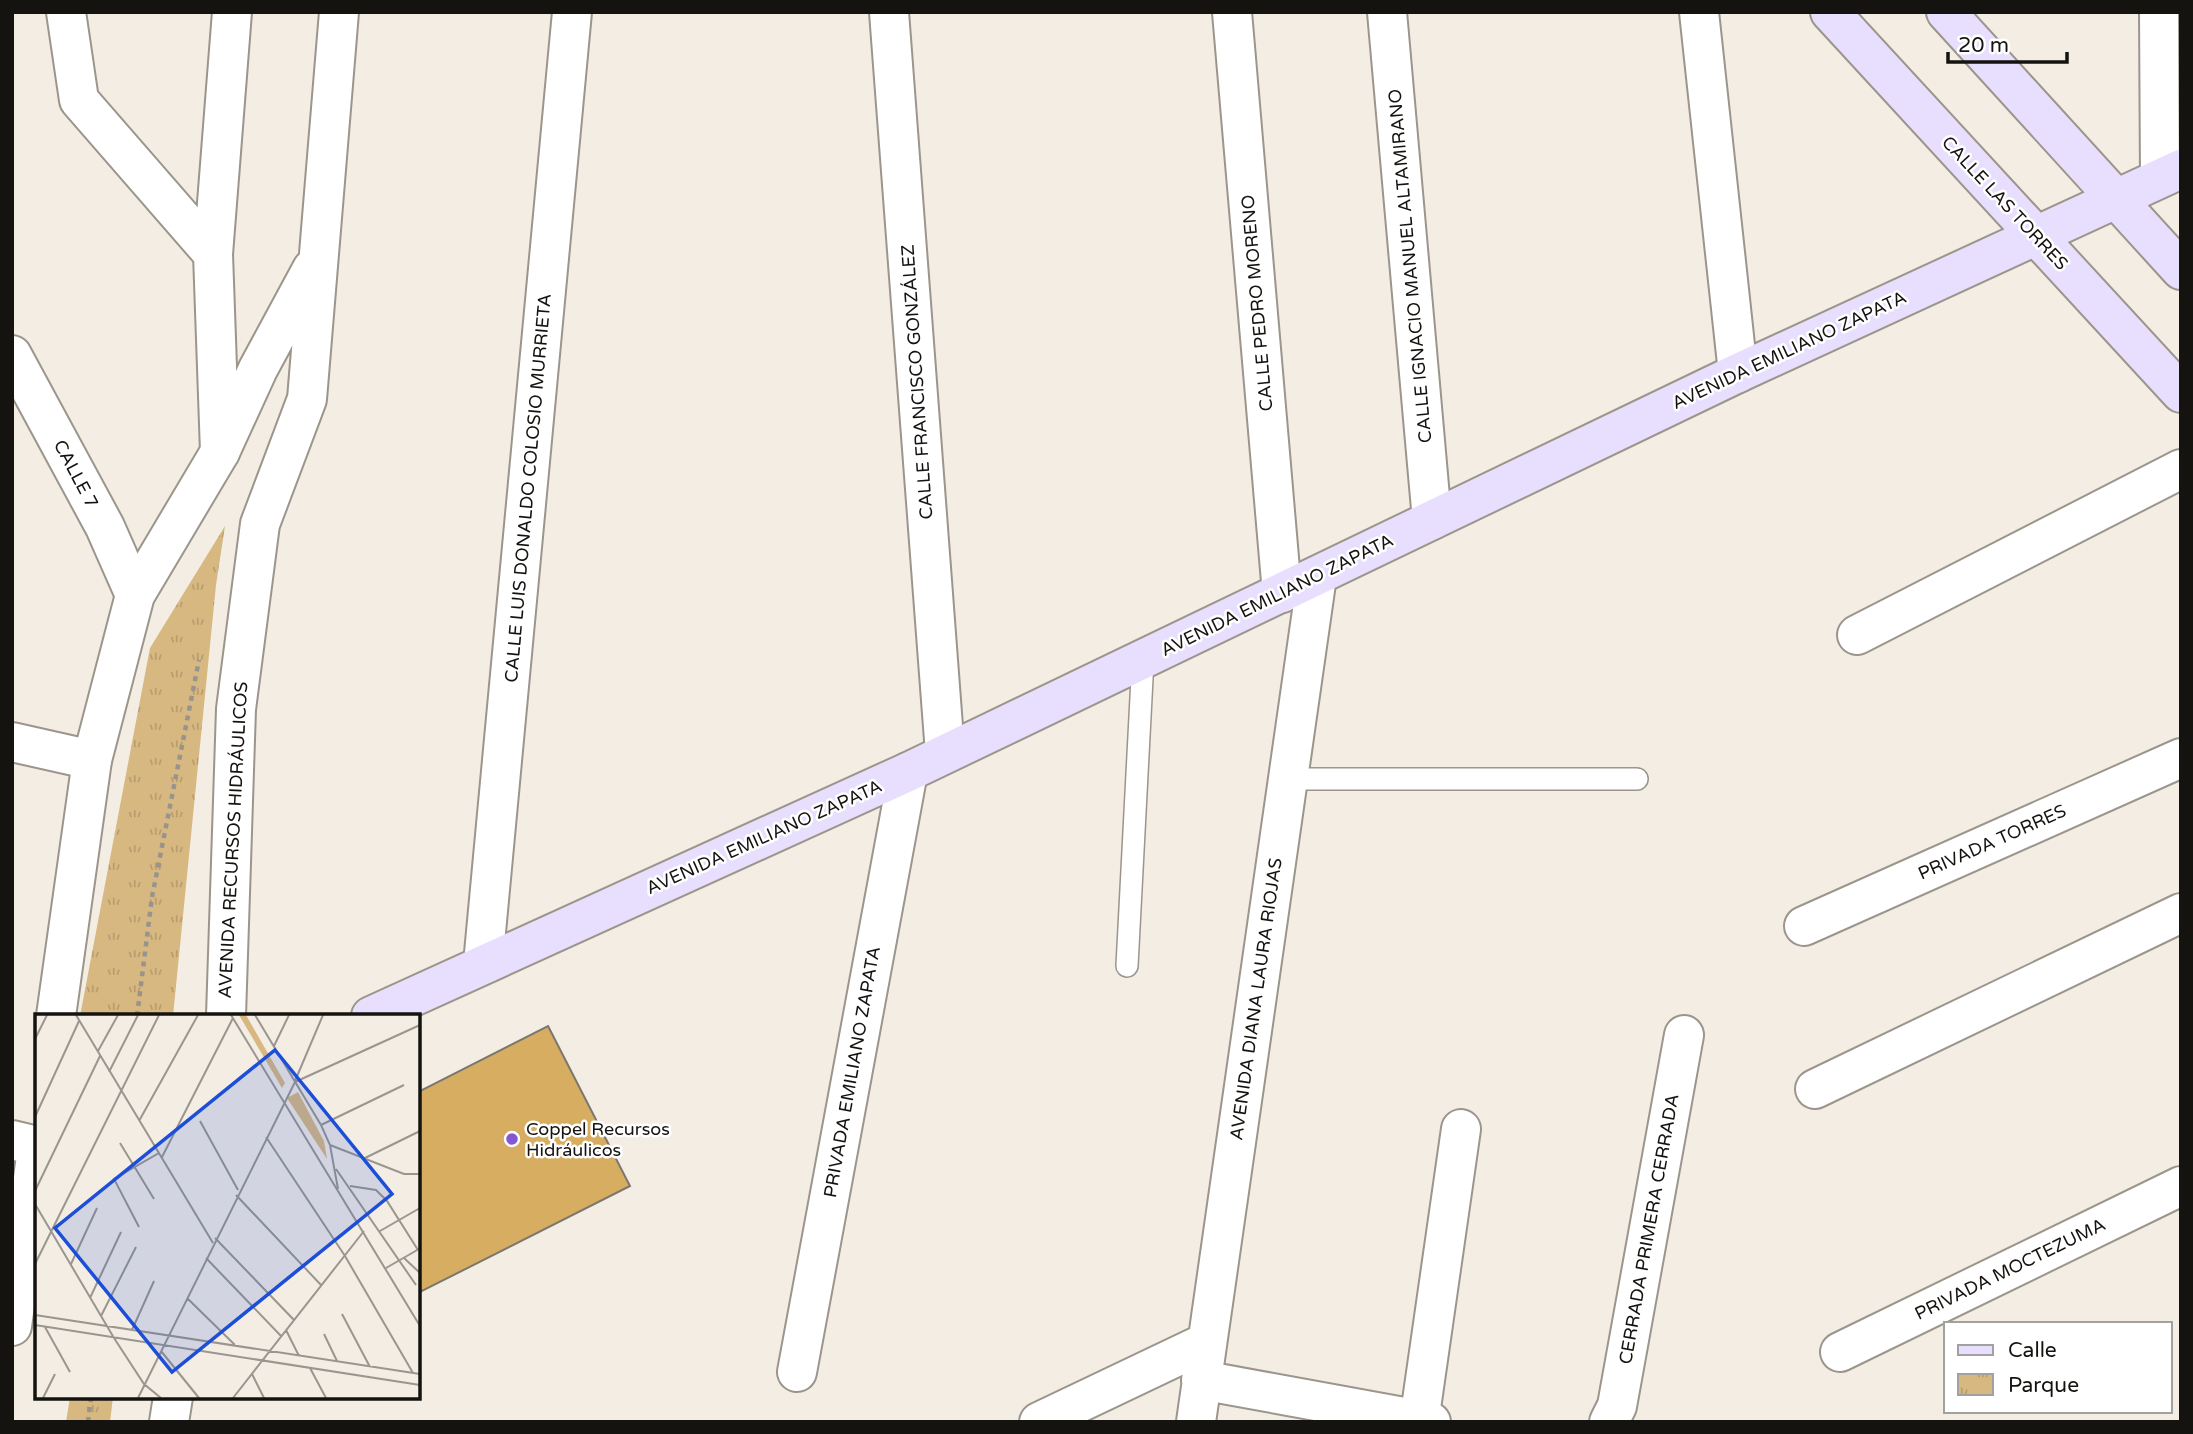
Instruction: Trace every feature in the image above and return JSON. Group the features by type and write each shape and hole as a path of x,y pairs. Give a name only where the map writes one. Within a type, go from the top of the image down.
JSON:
{"main road":[{"name":"CALLE LAS TORRES","path":"1830,12 2181,393"},
{"path":"1946,12 2181,270"},
{"name":"AVENIDA EMILIANO ZAPATA","path":"375,1014 908,772 1738,373 2170,174"}],"street":[{"path":"66,12 79,100 213,254"},
{"path":"220,452 213,254 232,12"},
{"name":"AVENIDA RECURSOS HIDRÁULICOS","path":"226,1014 236,709 260,524 307,399 339,12"},
{"name":"CALLE LUIS DONALDO COLOSIO MURRIETA","path":"483,964 572,12"},
{"name":"CALLE FRANCISCO GONZÁLEZ","path":"889,12 945,753"},
{"name":"CALLE PEDRO MORENO","path":"1232,12 1282,593"},
{"name":"CALLE IGNACIO MANUEL ALTAMIRANO","path":"1387,12 1432,520"},
{"path":"1699,12 1738,373"},
{"path":"2159,12 2170,174"},
{"name":"AVENIDA RECURSOS HIDRÁULICOS","path":"56,1014 92,760 135,595 220,452 258,369 319,255"},
{"name":"CALLE 7","path":"12,355 105,527 135,595"},
{"path":"1857,635 2181,469"},
{"name":"AVENIDA DIANA LAURA RIOJAS","path":"1196,1422 1317,576"},
{"path":"12,742 92,760"},
{"name":"PRIVADA TORRES","path":"1804,926 2181,758"},
{"name":"PRIVADA EMILIANO ZAPATA","path":"797,1372 908,772"},
{"path":"1815,1089 2181,913"},
{"name":"CERRADA PRIMERA CERRADA","path":"1609,1422 1617,1406 1684,1035"},
{"path":"1201,1380 1423,1421 1461,1129"},
{"path":"12,1140 35,1147"},
{"path":"12,1160 35,1149"},
{"path":"12,1326 35,1162"},
{"name":"PRIVADA MOCTEZUMA","path":"1840,1352 2181,1186"},
{"path":"1039,1422 1208,1342"},
{"path":"169,1422 173,1399"}],"lane":[{"path":"1127,966 1143,659"},
{"path":"1288,779 1637,779"}],"path":[{"path":"138,1014 152,897 201,651"},
{"path":"88,1422 91,1399"}],"green space":[{"path":"225,526 216,585 173,1014 80,1014 150,648"},
{"path":"70,1399 113,1399 110,1422 66,1422"}],"building":[{"name":"Coppel Recursos Hidráulicos","path":"548,1026 630,1186 420,1292 420,1091"}],"place":[{"name":"Coppel Recursos Hidráulicos","path":"512,1139"}]}
